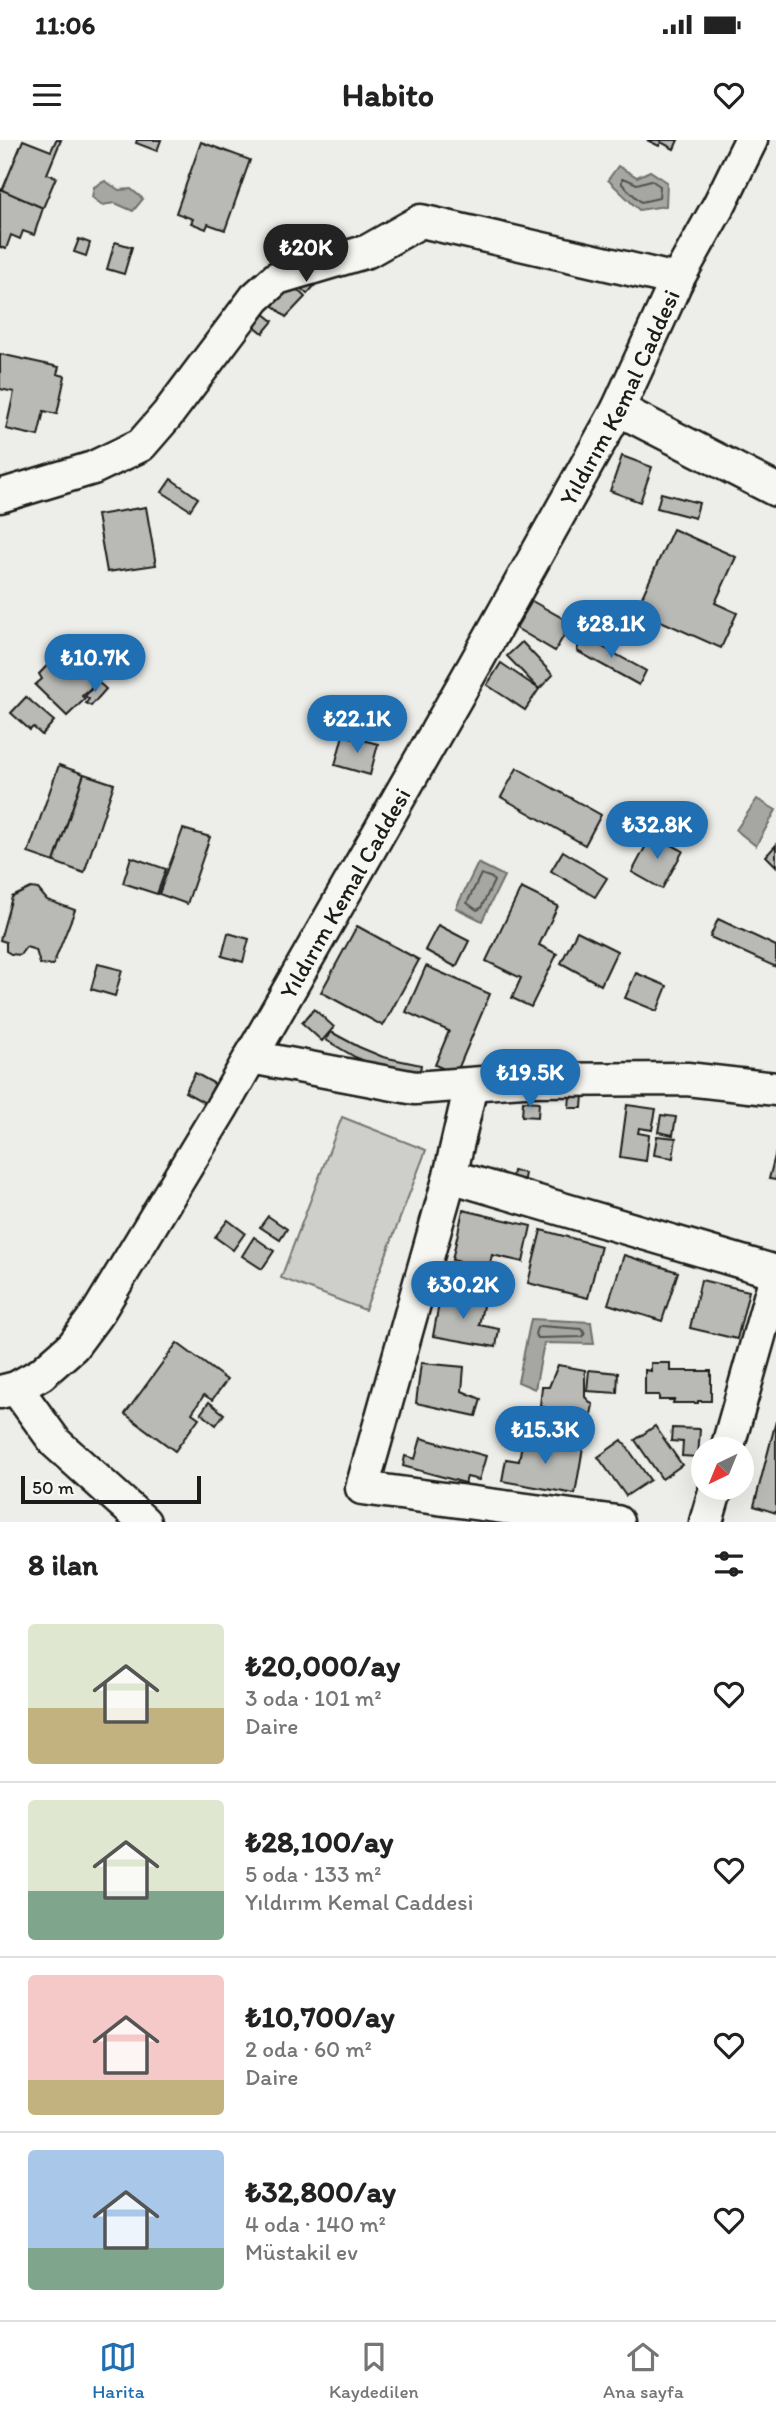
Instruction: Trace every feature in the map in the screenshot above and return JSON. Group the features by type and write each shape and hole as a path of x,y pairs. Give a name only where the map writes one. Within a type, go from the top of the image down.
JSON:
{"street":[{"name":"Yıldırım Kemal Caddesi","path":"8,1390 41,1374 73,1346 99,1311 251,1057 618,409 677,280 751,140"},
{"name":"Yıldırım Kemal Caddesi","path":"719,205 762,140"},
{"path":"0,496 93,468 141,445 167,415 255,298 277,278 368,251 421,220 677,280"},
{"path":"618,409 776,490"},
{"path":"251,1057 415,1088 523,1080 687,1079 776,1089"},
{"path":"471,1085 450,1175 362,1488 617,1522"},
{"path":"450,1175 776,1274 730,1437"},
{"path":"8,1390 56,1443 144,1522"},
{"path":"706,1522 712,1500"}],"shaded area":[{"path":"342,1117 426,1150 365,1310 281,1278"}],"water":[{"path":"618,166 637,177 650,171 667,182 666,206 639,210 608,180"},
{"path":"105,181 119,190 131,189 143,199 133,211 115,203 102,205 92,197 94,187"},
{"path":"757,799 776,810 756,846 736,830"},
{"path":"478,863 504,876 482,921 456,908"},
{"path":"531,1319 591,1322 594,1344 544,1343 535,1389 518,1382"}],"building":[{"path":"23,140 51,151 56,140 61,140 47,174 56,177 43,208 2,191"},
{"path":"137,140 161,140 157,151 136,143"},
{"path":"647,140 678,140 674,149 661,142 659,146"},
{"path":"201,142 250,160 225,230 208,224 206,229 191,223 193,219 176,213"},
{"path":"0,189 43,208 34,235 23,231 20,239 11,235 6,249 0,247"},
{"path":"79,239 90,243 86,256 74,252"},
{"path":"115,242 132,247 124,274 107,269"},
{"path":"305,274 316,284 307,294 296,284"},
{"path":"291,284 305,297 286,317 272,305"},
{"path":"263,313 273,321 263,333 253,325"},
{"path":"0,354 59,367 57,374 65,376 57,414 44,411 38,436 6,429 14,392 0,389"},
{"path":"622,456 652,467 640,502 610,491"},
{"path":"171,479 198,498 190,510 162,492"},
{"path":"661,493 699,503 695,518 657,508"},
{"path":"146,507 156,565 107,572 97,515"},
{"path":"673,529 736,557 715,603 737,613 721,648 636,610"},
{"path":"532,601 571,623 555,651 516,628"},
{"path":"581,635 646,671 639,685 577,651"},
{"path":"522,642 553,675 539,689 507,656"},
{"path":"61,651 95,684 82,696 85,699 67,716 35,685 42,679 39,674"},
{"path":"501,663 539,689 525,710 487,685"},
{"path":"98,682 106,689 91,706 86,703 89,699 85,696"},
{"path":"26,697 54,721 42,735 33,727 30,730 11,713"},
{"path":"343,735 378,744 370,775 335,765"},
{"path":"59,765 84,774 54,862 28,853"},
{"path":"517,768 601,815 585,845 501,797"},
{"path":"84,774 114,784 84,873 54,862"},
{"path":"183,829 210,837 187,904 159,894"},
{"path":"652,834 683,851 662,889 632,872"},
{"path":"776,845 776,866 766,856"},
{"path":"563,851 607,878 595,897 551,871"},
{"path":"131,857 166,869 157,894 123,883"},
{"path":"31,888 38,889 47,900 75,910 53,965 40,964 36,950 26,947 20,955 11,954 6,951 6,942 0,940 12,897"},
{"path":"521,888 558,906 539,945 557,954 531,1007 512,998 521,978 486,961"},
{"path":"718,919 776,946 776,967 710,937"},
{"path":"438,925 469,941 456,967 425,950"},
{"path":"357,926 419,960 383,1026 321,992"},
{"path":"577,931 617,951 601,985 561,963"},
{"path":"228,933 249,939 243,962 222,956"},
{"path":"98,964 122,970 115,996 91,989"},
{"path":"426,966 490,994 456,1074 435,1065 449,1031 406,1012"},
{"path":"636,973 667,986 657,1011 625,998"},
{"path":"314,1009 334,1027 322,1041 302,1023"},
{"path":"331,1032 383,1057 421,1065 419,1076 381,1068 355,1057 326,1040"},
{"path":"195,1073 215,1084 205,1103 185,1092"},
{"path":"570,1095 583,1095 582,1108 569,1108"},
{"path":"523,1101 539,1102 538,1117 522,1116"},
{"path":"627,1105 656,1109 652,1130 639,1128 638,1133 649,1135 646,1161 620,1157"},
{"path":"661,1115 676,1117 673,1135 658,1132"},
{"path":"657,1136 676,1138 673,1158 654,1155"},
{"path":"776,1152 776,1180 769,1179"},
{"path":"513,1171 525,1173 522,1190 510,1187"},
{"path":"463,1210 531,1226 523,1262 492,1255 489,1268 452,1260"},
{"path":"268,1216 287,1229 280,1240 260,1227"},
{"path":"228,1220 245,1233 233,1250 215,1237"},
{"path":"541,1230 601,1246 588,1298 528,1283"},
{"path":"254,1237 274,1251 262,1269 242,1256"},
{"path":"624,1255 678,1272 662,1321 608,1304"},
{"path":"701,1280 749,1291 737,1339 690,1328"},
{"path":"441,1293 484,1301 479,1325 499,1329 496,1347 433,1336"},
{"path":"177,1343 227,1380 212,1400 204,1395 192,1413 199,1418 175,1451 125,1414"},
{"path":"421,1363 464,1367 462,1391 481,1399 476,1416 416,1403"},
{"path":"651,1363 670,1363 670,1371 711,1371 711,1401 673,1403 674,1400 659,1400 659,1395 645,1395 645,1370 651,1371"},
{"path":"558,1365 585,1370 585,1397 593,1405 590,1419 582,1418 580,1423 563,1418 565,1413 540,1406 542,1387 549,1387"},
{"path":"589,1370 618,1373 617,1393 587,1391"},
{"path":"209,1402 224,1414 216,1425 201,1413"},
{"path":"776,1421 776,1513 754,1506"},
{"path":"655,1426 682,1465 662,1479 635,1440"},
{"path":"672,1428 700,1429 699,1437 691,1437 691,1457 682,1456 683,1442 671,1441"},
{"path":"523,1437 583,1448 575,1494 502,1481 506,1459 519,1461"},
{"path":"421,1438 486,1456 479,1480 467,1477 465,1483 403,1466 405,1456 415,1459"},
{"path":"622,1440 650,1480 626,1496 598,1457"}]}
